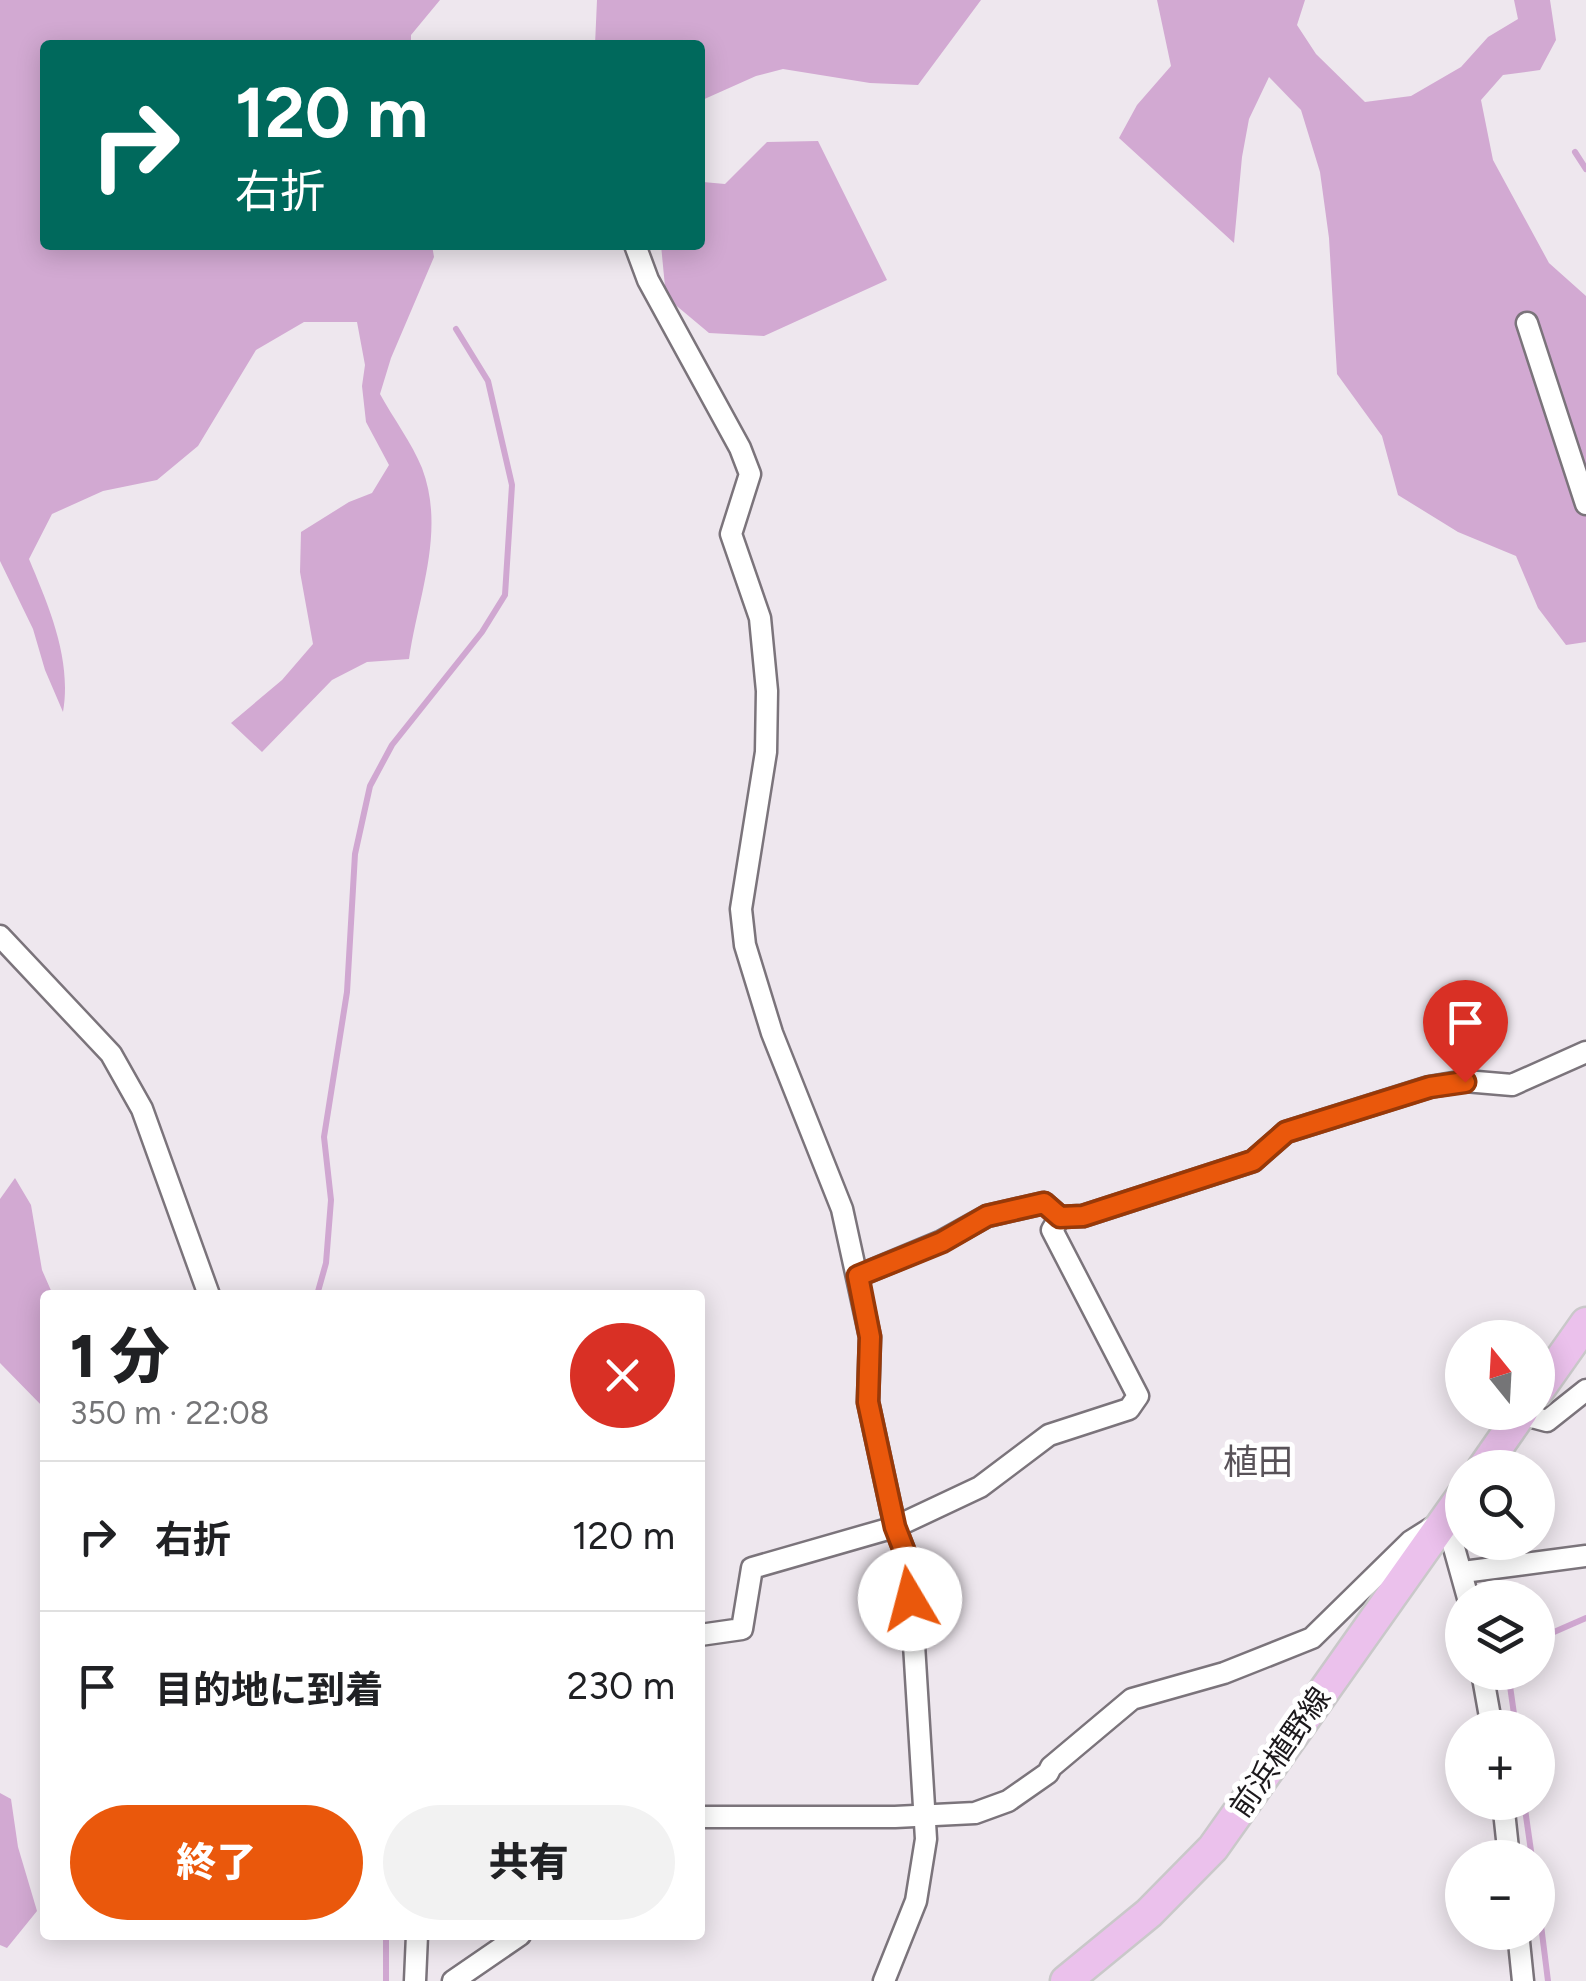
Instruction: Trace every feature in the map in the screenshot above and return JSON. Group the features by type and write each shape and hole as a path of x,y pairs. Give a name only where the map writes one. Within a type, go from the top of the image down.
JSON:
{"main road":[{"path":"1555,1367 1586,1323"},
{"name":"前浜植野線","path":"1066,1981 1149,1913 1212,1848 1445,1520"}],"street":[{"path":"637,250 648,280 740,448 750,474 731,534 760,618 766,752 741,909 745,945 772,1033 842,1209 870,1337 868,1402 895,1527 909,1563 926,1839 916,1902 884,1981"},
{"path":"1527,323 1586,504"},
{"path":"0,936 111,1054 142,1110 208,1290"},
{"path":"858,1276 942,1242 987,1216 1044,1203 1060,1217 1083,1216 1253,1161 1286,1132 1430,1087 1465,1082 1512,1084 1586,1052"},
{"path":"705,1634 742,1628 752,1568 895,1527 980,1487 1049,1436 1129,1408 1138,1396 1052,1230 1060,1217"},
{"path":"1555,1415 1586,1390"},
{"path":"705,1817 924,1816 975,1813 1008,1801 1048,1773 1051,1766 1132,1700 1224,1673 1312,1638 1445,1514"},
{"path":"1463,1572 1586,1556"},
{"path":"1461,1560 1465,1580"},
{"path":"415,1981 417,1940"},
{"path":"453,1981 513,1940"},
{"path":"1520,1950 1524,1981"}],"shaded area":[{"path":"0,0 440,0 411,40 40,40 40,250 433,250 434,257 380,394 413,449 429,492 431,540 409,659 367,662 332,680 262,752 231,723 282,680 313,644 300,572 301,532 349,502 372,493 389,465 366,422 362,386 365,365 357,322 304,322 256,350 198,446 157,480 103,491 52,514 29,559 61,653 63,712 33,629 0,561"},
{"path":"597,0 981,0 918,85 870,83 783,69 756,76 705,99 705,40 595,40"},
{"path":"1157,0 1305,0 1297,25 1316,54 1365,102 1411,96 1461,67 1488,37 1518,19 1514,0 1550,0 1556,40 1540,70 1503,75 1481,100 1493,160 1549,263 1586,296 1586,642 1566,645 1538,608 1516,556 1458,532 1398,495 1382,436 1337,374 1329,238 1320,172 1301,110 1269,77 1249,119 1234,243 1119,138 1137,105 1171,66"},
{"path":"818,141 887,280 764,336 709,333 666,297 661,250 705,250 705,182 725,184 767,142"},
{"path":"15,1178 31,1205 42,1270 51,1290 40,1290 40,1404 0,1363 0,1199"},
{"path":"0,1793 11,1799 18,1847 37,1911 7,1948 0,1945"}],"waterway":[{"path":"1575,152 1586,169"},
{"path":"318,1290 326,1263 331,1200 324,1137 347,992 355,854 370,786 392,745 482,632 505,595 512,485 488,381 456,329"},
{"path":"1555,1632 1586,1618"},
{"path":"1511,1690 1513,1710"},
{"path":"1527,1820 1529,1840"},
{"path":"386,1940 386,1981"},
{"path":"1544,1950 1548,1981"}],"district":[{"name":"植田","path":"1258,1462"}],"route":[{"path":"910,1599 909,1563 895,1527 868,1402 870,1337 858,1276 942,1242 987,1216 1044,1203 1060,1217 1083,1216 1253,1161 1286,1132 1430,1087 1465,1082"}]}
